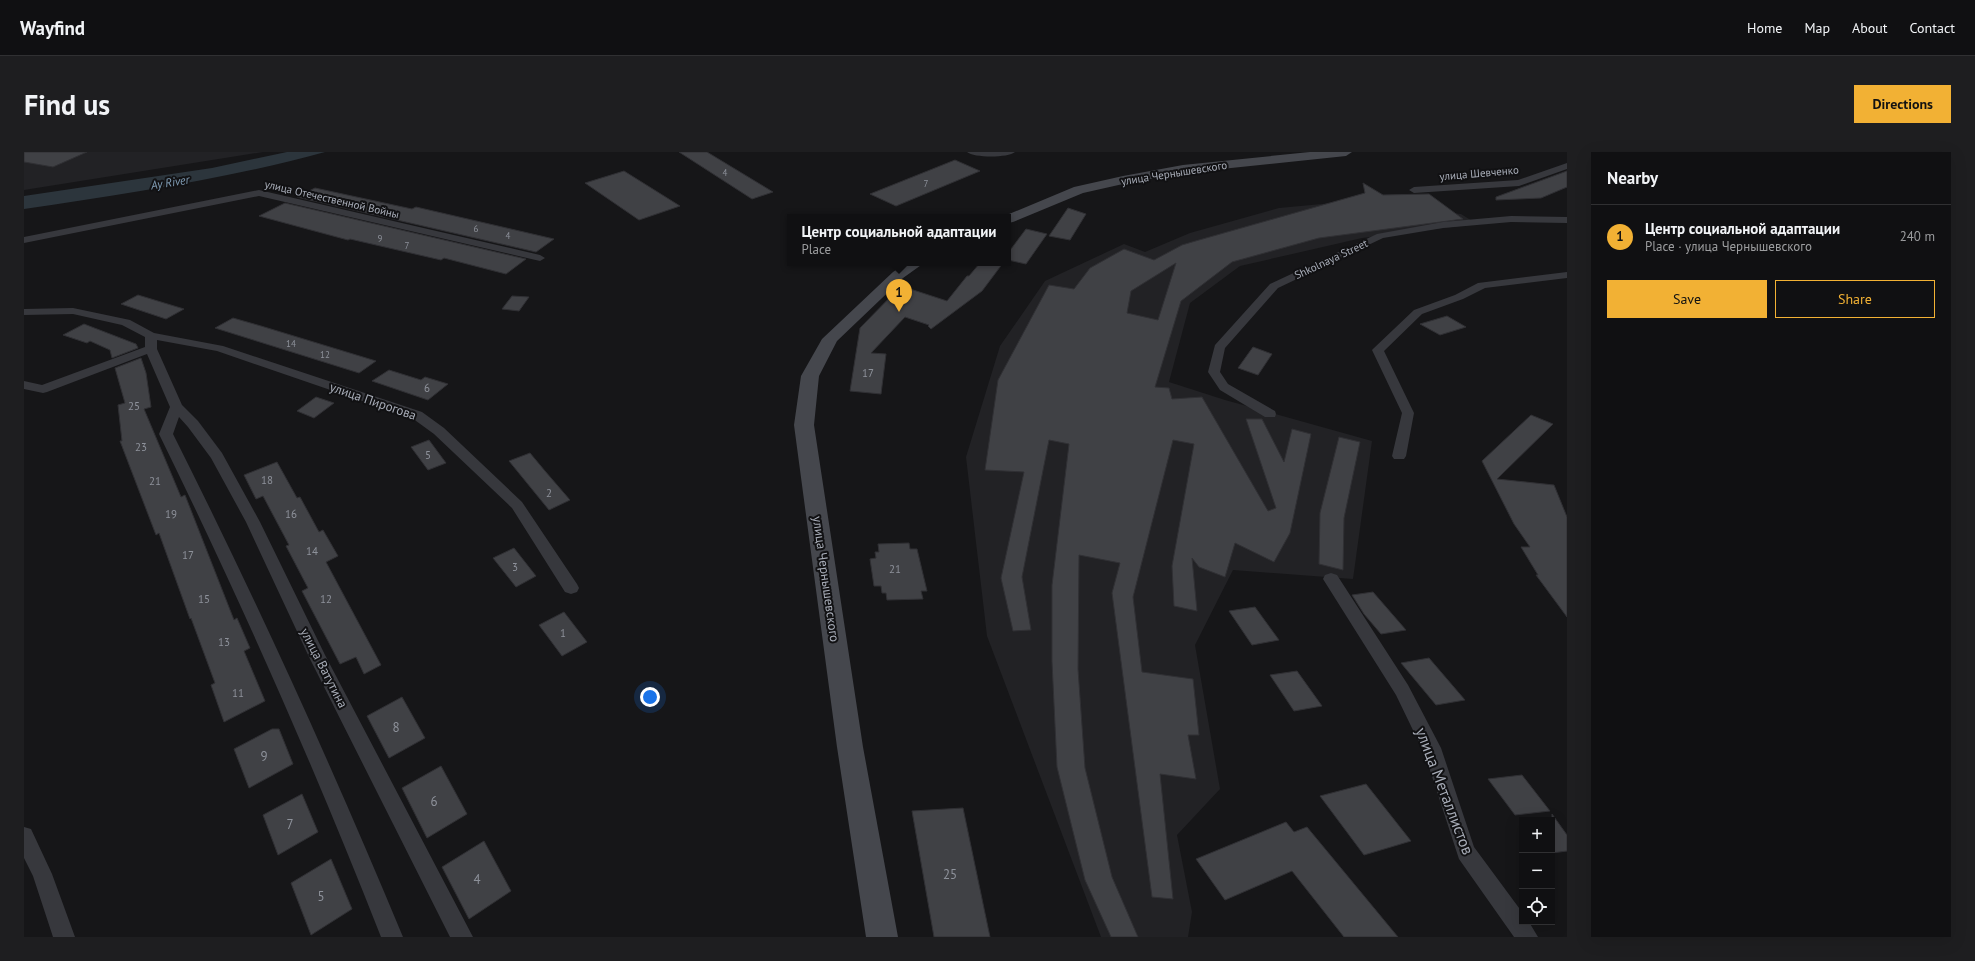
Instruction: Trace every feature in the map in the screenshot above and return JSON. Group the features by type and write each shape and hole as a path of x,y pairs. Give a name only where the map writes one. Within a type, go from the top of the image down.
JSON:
{"main road":[{"name":"улица Чернышевского","path":"1011,218 1078,190 1123,180 1183,170 1346,152"},
{"name":"улица Чернышевского","path":"882,937 850,747 804,425 810,376 830,339 898,275 912,266"}],"street":[{"path":"971,152 991,154 1011,152"},
{"name":"улица Шевченко","path":"1414,190 1519,183 1567,166"},
{"name":"улица Отечественной Войны","path":"24,240 259,193 540,258"},
{"name":"Shkolnaya Street","path":"1270,414 1224,387 1214,372 1219,347 1274,286 1380,236 1443,225 1512,219 1564,219"},
{"path":"1399,456 1408,412 1378,350 1418,312 1459,297 1482,285 1567,275"},
{"path":"24,312 73,311 126,322 151,342 24,397"},
{"name":"улица Ватутина","path":"151,342 176,406 193,424 217,456 254,522 317,656 462,937"},
{"name":"улица Пирогова","path":"151,342 219,348 417,414 439,432 517,505 571,588"},
{"path":"24,385 43,389"},
{"path":"176,406 166,434 224,550 348,827 392,937"},
{"name":"улица Металлистов","path":"1331,579 1402,690 1434,754 1466,852 1527,937"},
{"path":"24,836 42,874 64,937"}],"shaded area":[{"path":"24,152 263,152 24,190"},
{"path":"1397,197 1425,210 1461,214 1477,224 1362,238 1240,266 1190,303 1169,382 1225,400 1372,441 1353,579 1233,570 1195,645 1220,789 1177,835 1192,912 1188,937 1101,937 987,636 966,457 1000,346 1045,281 1124,244 1145,252 1190,233 1279,208"}],"water":[{"name":"Ay River","path":"287,152 325,152 288,162 213,178 24,209 24,196 212,168"}],"building":[{"path":"24,152 87,152 53,167 24,162"},
{"path":"679,152 707,152 773,192 752,199"},
{"path":"955,160 980,171 896,206 870,194"},
{"path":"624,171 680,206 639,220 585,183"},
{"path":"1567,171 1567,187 1541,198 1496,200 1496,197"},
{"path":"1363,183 1383,195 1429,194 1463,219 1319,238 1232,262 1181,301 1155,387 1169,388 1172,399 1202,397 1268,511 1276,508 1246,419 1262,419 1284,462 1292,429 1311,434 1290,533 1274,562 1235,543 1225,577 1199,567 1192,558 1197,611 1174,606 1172,566 1194,444 1173,440 1133,597 1142,672 1193,679 1199,735 1188,735 1196,779 1160,774 1173,899 1152,897 1112,593 1120,563 1079,555 1078,669 1085,768 1112,877 1138,937 1111,937 1085,880 1057,767 1052,662 1052,585 1069,444 1049,440 1022,577 1031,630 1013,631 1001,578 1024,472 985,470 998,380 1049,285 1074,289 1090,268 1124,249 1154,260 1182,245 1365,193","holes":["1176,263 1158,320 1127,313 1131,291"]},
{"path":"315,188 412,209 416,207 554,239 536,252 297,197"},
{"path":"285,203 526,259 506,274 444,258 441,260 350,239 348,240 259,216"},
{"path":"1068,208 1086,214 1070,240 1049,236"},
{"path":"1026,229 1047,234 1026,264 1011,261 1011,249"},
{"path":"977,266 1001,266 982,291 931,329 928,326 929,325 905,317 871,353 886,354 881,394 850,391 860,328 901,286 947,301 967,276 969,276"},
{"path":"138,295 184,309 166,319 121,304"},
{"path":"512,296 529,297 519,311 502,309"},
{"path":"1447,316 1466,327 1440,335 1420,324"},
{"path":"233,318 376,361 359,373 215,328"},
{"path":"84,324 136,344 138,348 112,358 110,350 90,341 87,343 63,335"},
{"path":"1253,347 1272,354 1258,375 1238,368"},
{"path":"141,358 146,373 151,407 144,409 181,497 185,495 234,620 237,618 250,648 244,651 265,701 224,722 211,685 215,683 191,618 190,619 159,533 156,535 120,441 122,441 118,405 125,403 115,368"},
{"path":"389,370 421,380 425,377 448,384 428,400 372,381"},
{"path":"316,397 334,403 314,418 297,411"},
{"path":"1531,415 1553,424 1497,479 1554,485 1567,517 1567,617 1536,575 1538,575 1521,547 1530,547 1514,524 1482,461"},
{"path":"1339,437 1360,442 1344,518 1343,570 1319,564 1320,513"},
{"path":"429,440 446,463 428,470 411,447"},
{"path":"530,453 570,500 549,510 509,461"},
{"path":"277,462 297,498 300,497 319,532 323,530 338,556 326,562 381,665 364,674 356,657 340,664 302,591 308,588 286,546 289,545 263,496 256,499 244,475"},
{"path":"909,543 910,549 917,549 927,591 921,591 923,599 887,600 886,593 882,593 881,586 874,586 870,559 876,558 875,552 879,552 878,544"},
{"path":"514,548 536,576 516,587 493,558"},
{"path":"1373,592 1406,630 1381,634 1364,614 1352,595"},
{"path":"1255,607 1279,640 1252,645 1229,611"},
{"path":"564,612 587,642 562,656 539,625"},
{"path":"1429,658 1465,700 1436,705 1401,663"},
{"path":"1297,671 1322,706 1294,711 1270,675"},
{"path":"402,697 425,738 389,758 367,716"},
{"path":"272,729 279,729 293,764 249,788 234,749"},
{"path":"441,766 467,814 427,838 402,788"},
{"path":"1522,775 1550,811 1515,815 1488,779"},
{"path":"1366,784 1411,841 1364,855 1320,796"},
{"path":"302,794 318,832 278,855 263,815"},
{"path":"963,808 990,937 934,937 912,811"},
{"path":"1555,818 1567,835 1567,851 1555,853"},
{"path":"1286,822 1294,832 1307,827 1398,937 1344,937 1292,871 1225,900 1196,859"},
{"path":"484,841 511,891 469,919 442,867"},
{"path":"331,859 352,909 311,935 291,883"}],"place":[{"name":"Центр социальной адаптации","path":"899,312"}]}
